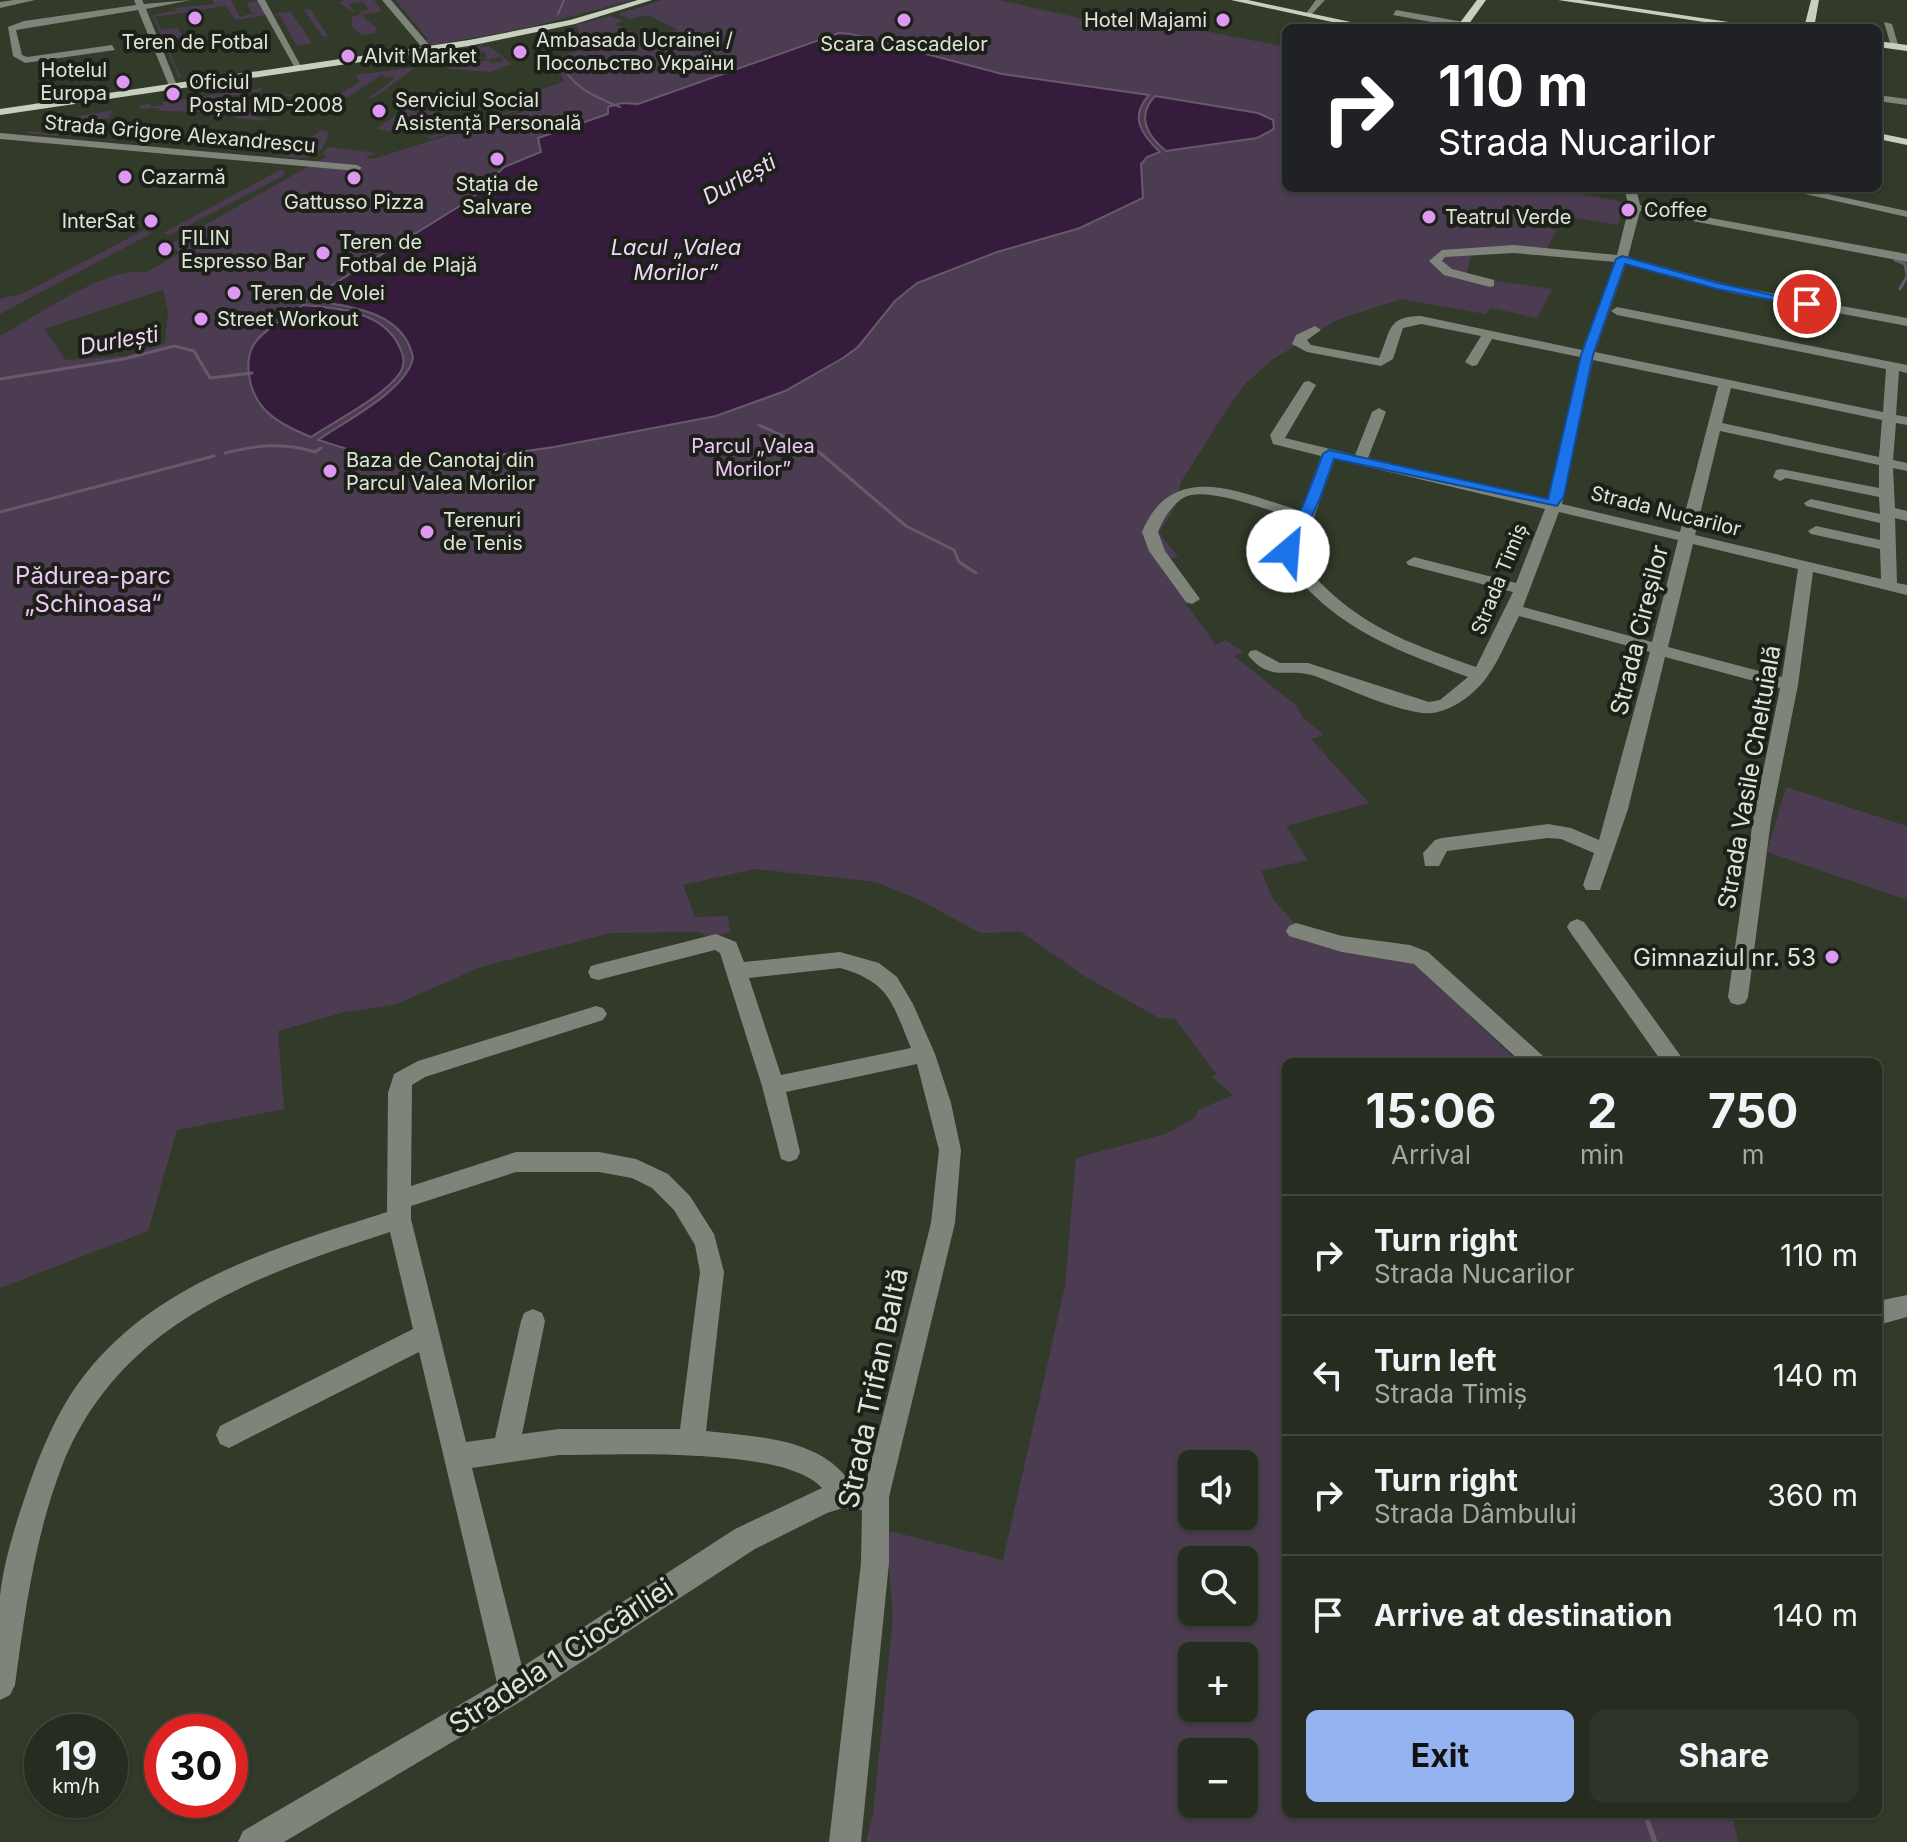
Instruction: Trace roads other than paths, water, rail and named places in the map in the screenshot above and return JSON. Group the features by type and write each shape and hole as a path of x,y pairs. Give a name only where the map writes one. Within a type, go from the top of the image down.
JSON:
{"main road":[{"path":"0,112 428,49 539,29 648,0"},
{"path":"1235,0 1355,24"},
{"path":"1464,24 1482,0"},
{"path":"1562,0 1735,24"},
{"path":"1810,24 1815,0"},
{"path":"1882,44 1902,47"},
{"path":"1882,137 1907,142"}],"street":[{"path":"0,5 31,0"},
{"path":"112,48 25,60 18,56 11,29 24,24 139,4 187,0"},
{"path":"261,0 300,68"},
{"path":"386,0 428,49"},
{"path":"1307,14 1321,0"},
{"path":"139,4 174,86"},
{"path":"1396,13 1452,24"},
{"path":"1887,24 1902,47"},
{"path":"1882,99 1907,102"},
{"name":"Strada Grigore Alexandrescu","path":"0,136 357,168"},
{"name":"Strada Timiș","path":"1256,655 1276,669 1308,668 1390,698 1429,708 1446,704 1480,675 1514,610 1557,496 1587,355 1622,259 1635,207 1631,192"},
{"path":"1803,192 1907,214"},
{"path":"1635,207 1907,258"},
{"path":"1490,283 1441,268 1435,261 1442,254 1514,249 1622,259 1732,289 1907,322"},
{"path":"1617,311 1900,367 1888,417 1889,585"},
{"path":"1315,330 1301,338 1299,344 1375,362 1386,359 1396,329 1403,321 1421,320 1907,421"},
{"path":"1472,362 1490,332"},
{"name":"Strada Cireșilor","path":"1593,885 1606,850 1659,649 1725,384"},
{"name":"Strada Nucarilor","path":"1309,385 1276,438 1286,444 1552,503 1907,590"},
{"path":"1360,461 1379,412"},
{"path":"1714,425 1907,467"},
{"path":"1329,454 1288,555 1337,609 1372,632 1480,675"},
{"path":"1780,477 1781,473 1907,516"},
{"path":"1192,599 1157,551 1150,532 1157,517 1176,496 1200,490 1306,517"},
{"path":"1811,503 1887,508"},
{"path":"1816,531 1888,546"},
{"path":"1414,562 1521,589"},
{"name":"Strada Vasile Cheltuială","path":"1738,997 1762,820 1789,685 1806,565"},
{"path":"1514,610 1789,685"},
{"path":"1435,854 1548,831 1564,833 1606,850"},
{"path":"1577,927 1671,1058"},
{"path":"1296,931 1342,944 1410,953 1421,958 1531,1058"},
{"path":"598,972 716,942 729,948 773,1086 789,1152"},
{"name":"Strada Trifan Baltă","path":"736,971 840,960 872,969 890,983 903,1004 924,1054 940,1103 950,1150 943,1223 876,1497 875,1563 850,1819 845,1842"},
{"path":"513,1690 399,1210 399,1093 402,1080 431,1065 596,1014"},
{"path":"773,1086 924,1054"},
{"path":"0,1685 12,1606 39,1492 57,1446 96,1381 125,1348 163,1318 210,1291 516,1162 599,1162 636,1169 660,1181 682,1203 706,1242 712,1272 692,1442"},
{"path":"506,1450 533,1321"},
{"path":"229,1435 427,1335"},
{"path":"456,1457 559,1442 692,1442 775,1453 818,1466 830,1476 843,1495"},
{"name":"Stradela 1 Ciocârliei","path":"254,1842 513,1690 745,1539 784,1518 843,1495 876,1497"}],"water":[{"name":"Lacul „Valea Morilor”","path":"839,33 1002,74 1149,95 1140,111 1140,125 1147,139 1160,152 1147,157 1141,164 1143,198 1080,228 997,252 917,283 895,301 858,347 843,358 785,391 716,416 554,447 436,464 363,454 318,440 387,393 408,370 413,358 408,342 386,320 356,308 308,300 471,199 504,167 541,152 538,138 608,114 608,107 622,103 638,104"},
{"path":"1155,96 1258,113 1273,120 1274,129 1257,138 1166,151 1146,125 1146,111"},
{"path":"303,305 345,310 372,319 393,336 404,360 401,371 384,389 311,437 278,421 262,406 252,387 248,369 251,351 258,339"}],"waterway":[{"name":"Durlești","path":"558,14 564,0"},
{"name":"Durlești","path":"558,56 575,82 591,94 620,107"},
{"path":"1895,260 1905,264 1907,275"},
{"path":"1900,289 1907,276"},
{"name":"Durlești","path":"0,379 124,359 174,346 194,351 210,378 252,373"},
{"path":"759,425 819,452 906,526 954,550 959,562 976,573"},
{"path":"225,453 270,446 315,452 321,448"},
{"path":"0,512 214,456"},
{"path":"1646,1818 1655,1842"}],"place":[{"name":"Teren de Fotbal","path":"195,18"},
{"name":"Scara Cascadelor","path":"904,20"},
{"name":"Hotel Majami","path":"1223,20"},
{"name":"Ambasada Ucrainei / Посольство України","path":"520,52"},
{"name":"Alvit Market","path":"348,56"},
{"name":"Hotelul Europa","path":"123,82"},
{"name":"Oficiul Poștal MD-2008","path":"173,94"},
{"name":"Serviciul Social Asistență Personală","path":"379,111"},
{"name":"Stația de Salvare","path":"497,159"},
{"name":"Cazarmă","path":"125,177"},
{"name":"Gattusso Pizza","path":"354,178"},
{"name":"Coffee","path":"1628,210"},
{"name":"Teatrul Verde","path":"1429,217"},
{"name":"InterSat","path":"151,221"},
{"name":"FILIN Espresso Bar","path":"165,249"},
{"name":"Teren de Fotbal de Plajă","path":"323,253"},
{"name":"Teren de Volei","path":"234,293"},
{"name":"Street Workout","path":"201,319"},
{"name":"Baza de Canotaj din Parcul Valea Morilor","path":"330,471"},
{"name":"Terenuri de Tenis","path":"427,532"},
{"name":"Gimnaziul nr. 53","path":"1832,957"}],"park label":[{"name":"Parcul „Valea Morilor”","path":"753,458"},
{"name":"Pădurea-parc „Schinoasa“","path":"93,589"}]}
